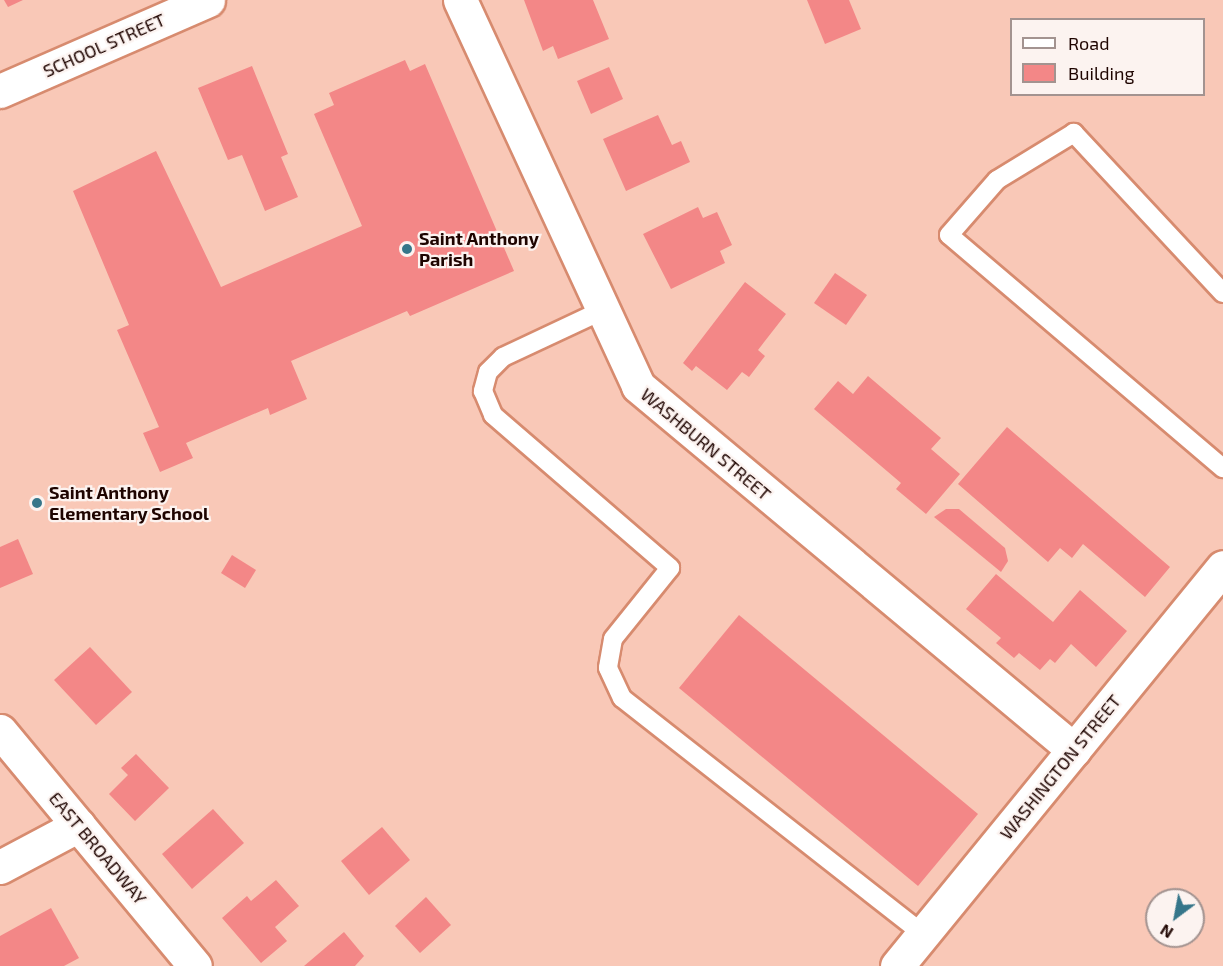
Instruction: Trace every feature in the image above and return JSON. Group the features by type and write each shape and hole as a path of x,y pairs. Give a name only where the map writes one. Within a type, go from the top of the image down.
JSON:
{"street":[{"name":"SCHOOL STREET","path":"0,91 208,0"},
{"name":"WASHBURN STREET","path":"460,0 630,375 647,396 1074,750"},
{"name":"WASHINGTON STREET","path":"897,966 1223,567"},
{"name":"EAST BROADWAY","path":"0,731 195,966"},
{"path":"0,867 79,825"}],"lane":[{"path":"1223,293 1074,134 997,180 949,235 1223,468"},
{"path":"601,311 503,357 488,372 483,391 493,415 670,568 613,639 608,668 622,698 924,935"}],"building":[{"path":"4,0 23,0 8,7"},
{"path":"524,0 593,0 609,39 558,59 553,46 543,51"},
{"path":"807,0 849,0 861,29 825,44"},
{"name":"Saint Anthony Parish","path":"405,60 410,71 425,64 514,271 410,316 407,311 291,361 307,399 270,415 268,408 186,443 193,458 160,472 143,433 159,427 117,330 129,325 73,191 156,151 221,287 362,226 314,114 334,105 329,93"},
{"path":"252,66 288,154 281,157 298,197 265,211 242,155 228,160 198,88"},
{"path":"609,67 623,99 591,114 577,81"},
{"path":"658,115 672,145 681,141 690,162 626,191 603,139"},
{"path":"698,207 703,218 717,212 732,245 720,251 725,263 671,289 643,234"},
{"path":"835,273 867,295 846,325 814,303"},
{"path":"745,282 786,314 758,350 765,356 749,377 742,372 727,390 696,366 692,371 683,363"},
{"path":"868,376 941,438 931,449 960,474 926,514 896,489 901,483 814,409 838,381 853,394"},
{"path":"1007,427 1170,567 1145,597 1083,544 1072,558 1060,548 1048,562 958,484"},
{"path":"946,509 959,509 1005,548 1008,561 1001,572 934,517"},
{"path":"18,539 33,574 0,588 0,547"},
{"path":"232,555 256,570 245,588 221,573"},
{"path":"996,574 1053,622 1080,590 1127,631 1096,667 1071,644 1055,663 1050,659 1040,670 1019,653 1014,658 996,643 1001,638 966,609"},
{"path":"739,615 978,814 918,886 679,688"},
{"path":"90,647 132,692 96,725 54,680"},
{"path":"136,754 169,788 135,821 109,794 128,775 121,768"},
{"path":"213,809 244,843 192,889 162,854"},
{"path":"382,827 410,860 369,895 341,861"},
{"path":"276,880 299,906 275,927 287,941 261,963 222,918 247,896 251,901"},
{"path":"426,897 451,925 420,953 395,926"},
{"path":"51,908 79,958 64,966 0,966 0,936"},
{"path":"344,932 364,956 355,966 304,966"}],"place":[{"name":"Saint Anthony Parish","path":"407,249"},
{"name":"Saint Anthony Elementary School","path":"37,503"}]}
